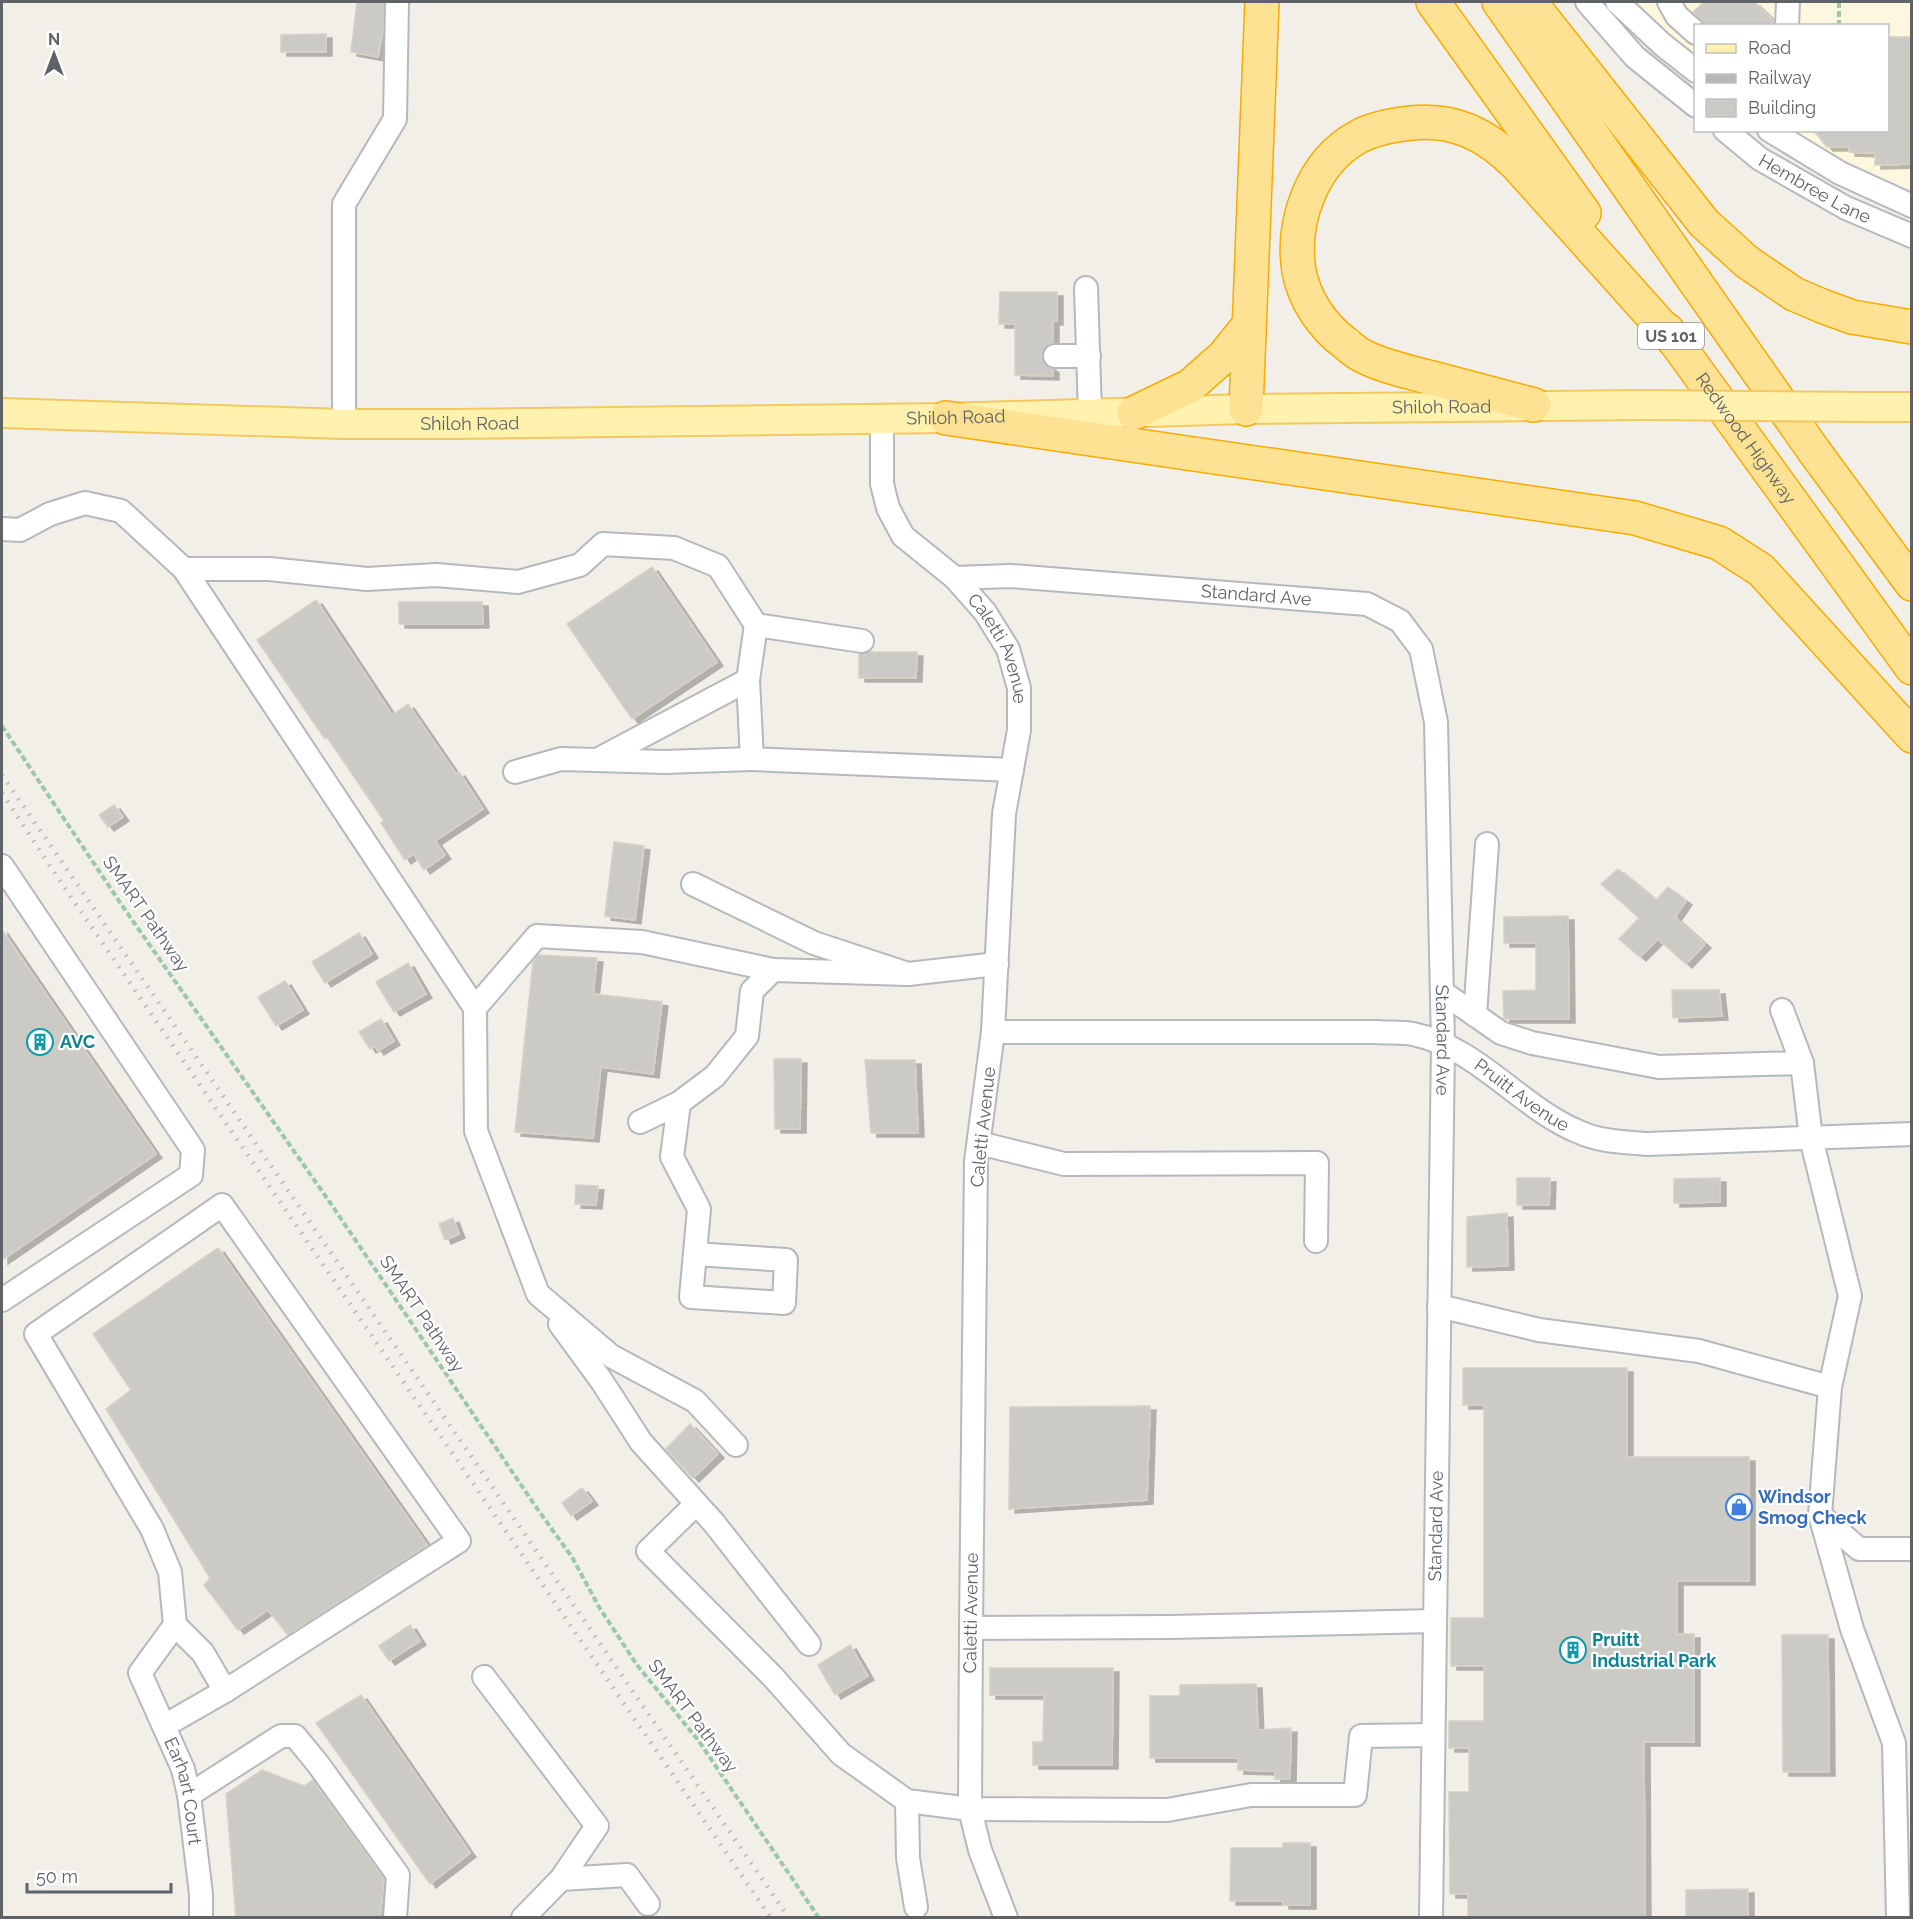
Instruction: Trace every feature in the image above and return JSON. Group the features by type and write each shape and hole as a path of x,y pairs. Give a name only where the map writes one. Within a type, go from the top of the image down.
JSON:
{"highway":[{"path":"1246,409 1262,2"},
{"name":"Redwood Highway","path":"1433,2 1911,668"},
{"name":"US 101","path":"1499,2 1814,451 1911,585"},
{"path":"1530,2 1704,223 1747,262 1794,294 1822,306 1852,317 1911,327"},
{"path":"1534,405 1405,371 1362,356 1336,336 1319,317 1308,298 1299,272 1298,242 1302,214 1310,191 1323,167 1340,150 1358,137 1379,129 1420,122 1442,122 1482,137 1502,150 1680,347"},
{"path":"1134,413 1190,386 1224,356 1248,326"},
{"path":"946,418 1635,518 1719,543 1761,570 1911,736"},
{"path":"1814,451 1911,554"}],"main road":[{"name":"Shiloh Road","path":"2,413 344,424 946,418 1246,409 1534,405 1911,407"}],"street":[{"path":"344,424 344,204 395,119 398,2"},
{"path":"1587,2 1635,57 1694,105"},
{"path":"1617,2 1694,70"},
{"path":"1669,2 1677,16 1694,32"},
{"path":"1787,24 1788,2"},
{"name":"Hembree Lane","path":"1727,132 1760,159 1836,203 1911,236"},
{"name":"Hembree Lane","path":"1775,133 1840,173 1911,206"},
{"path":"1086,288 1090,414"},
{"path":"1055,356 1089,356"},
{"name":"Caletti Avenue","path":"882,418 882,484 888,508 903,536 955,578 985,612 1008,649 1019,688 1019,730 1004,814 993,1032 976,1161 971,1628 970,1809 980,1850 1006,1917"},
{"path":"2,529 21,530 50,514 85,503 121,511 184,569 475,1008 476,1131 537,1294 601,1380 641,1442 714,1523 808,1644"},
{"path":"184,569 269,569 367,579 436,575 518,582 580,565 603,544 674,548 718,566 756,625 748,680 752,759"},
{"name":"Standard Ave","path":"955,578 1011,576 1367,604 1400,621 1421,649 1436,722 1443,1045 1431,1917"},
{"path":"756,625 862,641"},
{"path":"598,760 748,680"},
{"path":"515,772 561,759 665,762 752,759 1012,770"},
{"path":"1475,1015 1487,844"},
{"path":"2,866 193,1150 191,1175 2,1300"},
{"path":"693,884 814,943 908,974"},
{"path":"475,1008 537,936 642,942 773,970 908,974 997,964"},
{"path":"640,1122 679,1102 715,1076 747,1036 752,991 773,970"},
{"path":"1442,992 1501,1033 1532,1043 1659,1066 1802,1063"},
{"path":"1782,1010 1802,1063 1810,1138 1850,1296 1830,1387 1820,1515 1852,1629 1903,1772 1898,1917"},
{"name":"Pruitt Avenue","path":"993,1032 1376,1032 1413,1034 1471,1058 1550,1118 1580,1133 1608,1142 1647,1144 1911,1134"},
{"path":"679,1102 672,1157 699,1209 695,1254"},
{"path":"979,1143 1064,1164 1317,1163 1316,1241"},
{"path":"164,1726 225,1692 459,1541 222,1205 36,1334 152,1529 170,1572 175,1626 203,1653 225,1692"},
{"path":"537,1294 611,1356 694,1401 736,1445"},
{"path":"1439,1306 1539,1330 1699,1351 1830,1387"},
{"path":"696,1504 648,1551 773,1677 841,1754 907,1801 970,1809 1167,1810 1251,1795 1355,1796 1361,1736 1432,1735"},
{"path":"1820,1515 1859,1549 1911,1549"},
{"path":"971,1628 1170,1627 1434,1621"},
{"name":"Earhart Court","path":"175,1626 140,1673 183,1769 189,1795 201,1894 201,1917"},
{"path":"484,1677 597,1826 561,1879 523,1917"},
{"path":"189,1795 281,1736 294,1736 318,1764 398,1875 395,1917"},
{"path":"907,1801 908,1858 916,1907"},
{"path":"561,1879 627,1875 648,1905"}],"path":[{"path":"1839,2 1839,24"},
{"name":"SMART Pathway","path":"2,726 572,1557 599,1607 637,1665 698,1740 819,1917"}],"shaded area":[{"path":"1632,2 1911,2 1911,190 1813,146 1791,132 1889,132 1889,24 1694,24 1694,58"}],"building":[{"path":"357,2 384,2 383,30 378,57 351,52"},
{"path":"1704,2 1754,2 1774,21 1774,24 1705,24 1693,12"},
{"path":"326,34 326,52 281,52 281,35"},
{"path":"1889,37 1911,37 1911,164 1875,165 1875,153 1849,152 1849,147 1827,147 1815,132 1889,132"},
{"path":"1000,292 1057,292 1057,321 1053,321 1053,343 1044,349 1042,355 1044,363 1053,369 1053,376 1015,375 1015,324 999,324"},
{"path":"652,567 717,662 632,719 567,624"},
{"path":"316,600 392,715 408,704 456,774 459,772 483,809 435,841 445,855 424,870 414,854 405,860 381,823 384,821 257,640"},
{"path":"399,602 482,602 483,624 399,624"},
{"path":"917,652 916,678 859,678 859,654"},
{"path":"114,805 123,817 108,827 99,815"},
{"path":"614,842 644,846 635,920 605,916"},
{"path":"1618,869 1656,900 1668,887 1686,901 1675,917 1705,944 1686,964 1658,939 1640,957 1619,939 1639,918 1601,884"},
{"path":"1568,916 1569,1019 1504,1019 1503,991 1536,990 1536,943 1504,943 1504,917"},
{"name":"AVC","path":"2,930 156,1154 2,1260"},
{"path":"359,933 372,954 325,983 312,962"},
{"path":"538,955 597,958 593,994 662,1002 653,1074 601,1067 593,1138 515,1132 533,962"},
{"path":"408,963 426,994 394,1012 376,982"},
{"path":"285,981 303,1010 276,1026 258,997"},
{"path":"1672,990 1719,990 1722,1016 1673,1018"},
{"path":"381,1019 394,1041 378,1051 375,1046 370,1049 359,1032"},
{"path":"774,1059 801,1059 800,1129 775,1129"},
{"path":"865,1060 915,1060 918,1133 871,1133"},
{"path":"1517,1178 1550,1178 1549,1205 1517,1205"},
{"path":"1720,1178 1720,1202 1674,1203 1674,1179"},
{"path":"576,1185 598,1186 596,1205 575,1204"},
{"path":"1507,1213 1508,1266 1467,1267 1467,1217"},
{"path":"453,1218 459,1234 445,1240 439,1224"},
{"path":"218,1248 427,1545 288,1635 268,1610 238,1630 204,1585 210,1578 106,1409 131,1390 93,1334"},
{"name":"Pruitt Industrial Park","path":"1463,1368 1627,1368 1627,1457 1749,1457 1749,1581 1677,1581 1677,1634 1694,1634 1694,1742 1644,1742 1645,1917 1468,1917 1468,1894 1450,1894 1449,1792 1469,1792 1469,1748 1449,1748 1449,1721 1484,1721 1484,1666 1451,1666 1451,1618 1484,1618 1484,1405 1463,1405"},
{"path":"1150,1406 1147,1500 1009,1509 1010,1407"},
{"path":"690,1424 718,1454 693,1478 666,1449"},
{"path":"582,1488 592,1501 571,1516 562,1503"},
{"path":"410,1625 420,1641 389,1661 379,1646"},
{"path":"1782,1635 1828,1635 1829,1772 1783,1772"},
{"path":"850,1645 868,1676 835,1695 818,1665"},
{"path":"990,1668 1113,1668 1112,1765 1033,1765 1033,1742 1043,1742 1044,1695 990,1695"},
{"path":"1256,1684 1258,1730 1291,1728 1290,1779 1275,1779 1275,1771 1238,1770 1238,1758 1150,1758 1150,1696 1180,1696 1180,1685"},
{"path":"361,1695 470,1853 430,1884 316,1723"},
{"path":"262,1770 304,1786 313,1780 384,1879 380,1917 236,1917 226,1794"},
{"path":"1283,1843 1310,1843 1310,1905 1283,1905 1283,1901 1230,1901 1231,1848 1283,1848"},
{"path":"1748,1889 1748,1917 1686,1917 1686,1890"}],"railway":[{"path":"2,775 789,1918"},
{"path":"2,793 771,1918"}],"place":[{"name":"AVC","path":"40,1042"},
{"name":"Windsor Smog Check","path":"1739,1507"},
{"name":"Pruitt Industrial Park","path":"1573,1650"}]}
